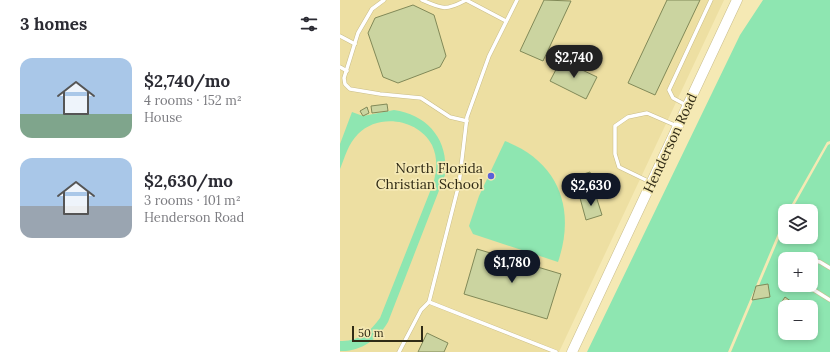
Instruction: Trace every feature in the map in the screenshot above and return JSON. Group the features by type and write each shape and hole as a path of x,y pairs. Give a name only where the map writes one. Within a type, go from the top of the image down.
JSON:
{"street":[{"name":"Henderson Road","path":"572,352 688,106 735,1"}],"lane":[{"path":"384,0 372,9 358,33 344,78 345,84 350,89 421,98 450,117 467,121"},
{"path":"422,0 444,8 453,8 466,0 506,21"},
{"path":"399,352 421,310 429,302 459,184 467,121 489,56 517,0"},
{"path":"688,106 673,98 669,90 711,0"},
{"path":"340,36 355,44"},
{"path":"340,67 347,70"},
{"path":"651,183 620,167 615,154 615,126 628,117 647,113 678,127"},
{"path":"818,262 830,268"},
{"path":"817,292 830,300"},
{"path":"429,302 556,352"}],"shaded area":[{"name":"North Florida Christian School","path":"340,0 724,0 559,352 340,352"}],"green space":[{"path":"763,0 830,0 830,141 827,142 792,204 778,204 778,234 728,352 587,352 740,35"},
{"path":"394,110 417,117 434,131 440,140 444,151 445,175 388,322 374,339 362,347 348,351 340,351 340,341 358,338 368,332 380,318 433,184 436,160 432,145 426,136 417,129 398,122 387,121 376,123 367,127 358,134 349,146 340,169 340,144 352,112 363,116"},
{"path":"505,141 524,150 539,161 550,175 558,190 563,206 565,224 563,242 558,262 473,234 469,226 479,196"},
{"path":"830,144 830,352 731,352 778,241 778,244 818,244 818,204 795,204 828,145"}],"building":[{"path":"544,0 571,1 543,61 520,51"},
{"path":"667,0 700,0 655,95 628,83"},
{"path":"413,5 434,15 446,56 440,67 398,83 383,77 368,33 375,18"},
{"path":"561,60 597,77 586,99 550,81"},
{"path":"387,104 388,111 372,113 371,106"},
{"path":"367,107 369,113 363,116 360,111"},
{"path":"590,172 595,191 579,196 574,177"},
{"path":"595,193 602,215 586,220 580,198"},
{"path":"477,249 561,274 547,319 464,294"},
{"path":"768,284 770,297 752,300 756,286"},
{"path":"427,333 448,343 444,352 418,352"}],"place":[{"name":"North Florida Christian School","path":"491,176"}]}
